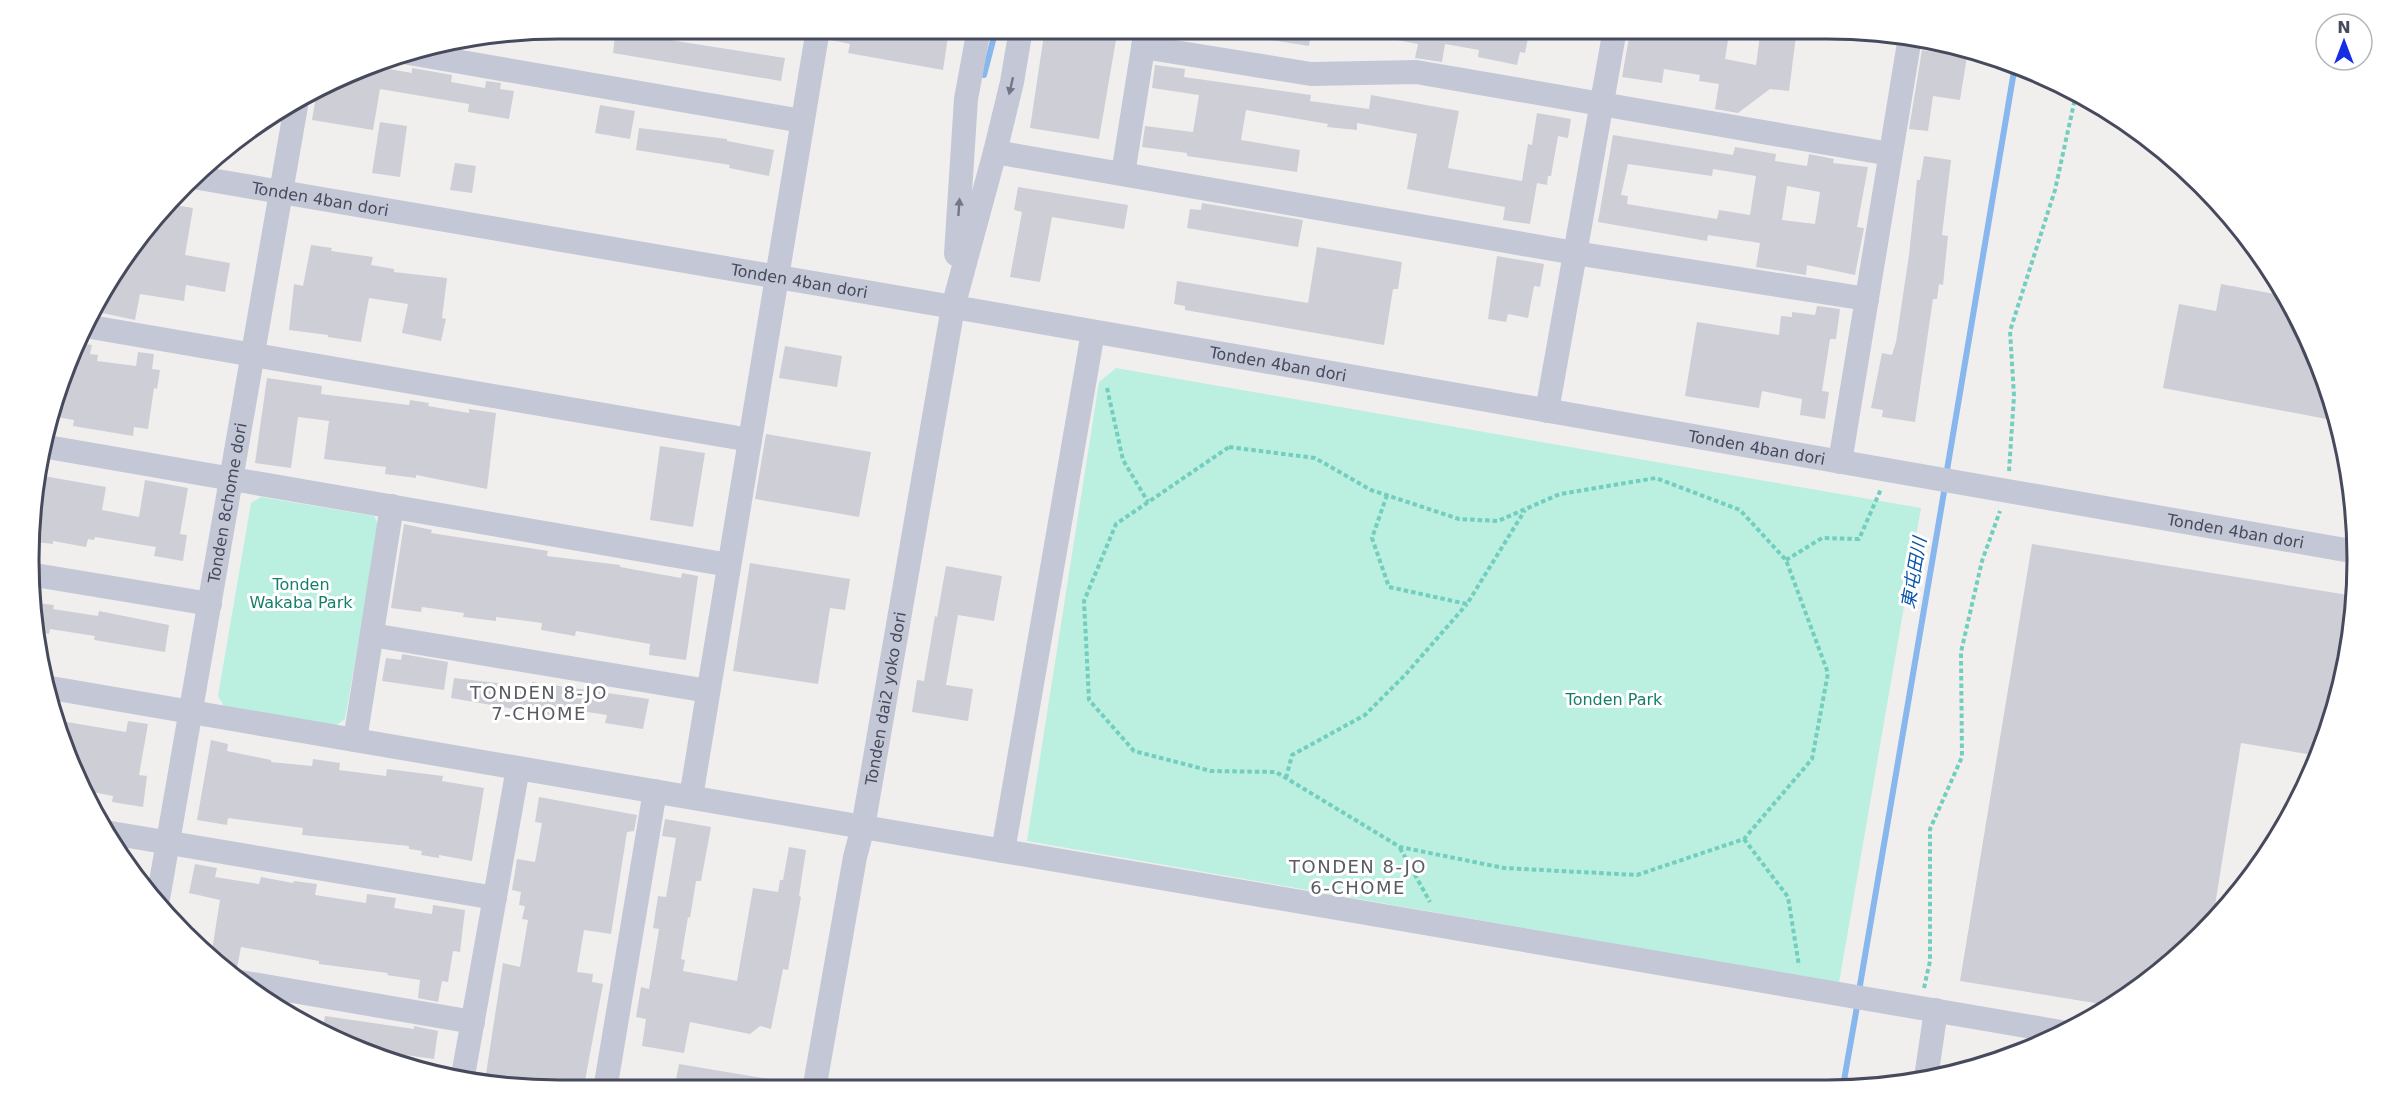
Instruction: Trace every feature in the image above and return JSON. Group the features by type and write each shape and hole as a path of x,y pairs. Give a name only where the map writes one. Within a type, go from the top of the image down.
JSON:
{"street":[{"path":"691,797 816,39"},
{"path":"953,307 966,99 977,39"},
{"path":"953,307 995,152 1012,82 1019,39"},
{"path":"1123,174 1144,39"},
{"path":"1149,39 1311,74 1416,72 1890,154"},
{"path":"1547,411 1613,39"},
{"path":"1840,462 1909,46"},
{"path":"428,56 802,120"},
{"name":"Tonden 8chome dori","path":"159,892 295,111"},
{"path":"995,152 1575,253 1866,300"},
{"name":"Tonden 4ban dori","path":"204,179 2347,550"},
{"name":"Tonden dai2 yoko dori","path":"816,1080 855,857 863,827 953,307"},
{"path":"94,328 750,440"},
{"path":"1003,851 1093,332"},
{"path":"52,448 729,565"},
{"path":"355,740 392,506"},
{"path":"39,575 210,604"},
{"path":"372,635 708,691"},
{"path":"56,689 1877,1001 1930,1001 2050,1029"},
{"path":"464,1071 518,768"},
{"path":"607,1080 655,791"},
{"path":"118,834 495,898"},
{"path":"261,985 473,1022"},
{"path":"1926,1070 1930,1001"}],"path":[{"path":"1930,1001 1930,829 1962,757 1961,652 1982,561 2007,491 2014,396 2010,331 2055,190 2074,102"},
{"path":"1104,378 1124,460 1148,502"},
{"path":"1229,447 1315,458 1371,490 1459,519 1498,521 1560,494 1656,478 1740,510 1786,560 1828,673 1812,759 1744,839 1637,875 1504,868 1400,847 1276,772 1211,771 1134,751 1089,700 1084,601 1116,524 1148,502 1229,447"},
{"path":"1786,560 1821,538 1859,539 1889,470"},
{"path":"1387,495 1372,538 1389,587 1439,596 1467,604"},
{"path":"1286,778 1292,755 1365,715 1406,674 1467,604 1526,509"},
{"path":"1744,839 1788,897 1799,970"},
{"path":"1400,847 1443,926"}],"green space":[{"name":"Tonden Park","path":"1116,368 1921,508 1839,983 1027,841 1099,382"},
{"name":"Tonden Wakaba Park","path":"261,497 374,516 379,525 345,719 334,727 225,708 218,696 251,503"}],"building":[{"path":"615,39 663,39 785,58 781,81 613,53"},
{"path":"948,39 943,70 848,53 850,44 831,40"},
{"path":"1043,39 1116,39 1099,139 1030,128"},
{"path":"1265,39 1310,39 1309,46"},
{"path":"1392,39 1528,39 1525,53 1520,52 1517,65 1478,57 1479,50 1445,44 1442,62 1415,58 1418,44"},
{"path":"1629,39 1728,39 1725,59 1756,65 1760,39 1796,39 1789,91 1770,89 1738,113 1715,109 1719,84 1699,81 1700,75 1664,69 1662,83 1622,77"},
{"path":"1922,50 1967,59 1960,100 1933,96 1928,131 1909,129"},
{"path":"1155,65 1185,69 1184,77 1311,95 1310,101 1369,109 1371,95 1459,111 1448,168 1522,181 1528,144 1532,145 1537,113 1571,119 1568,138 1558,136 1551,176 1548,176 1547,185 1537,183 1530,224 1503,220 1505,207 1407,189 1417,134 1357,123 1357,130 1327,127 1328,124 1246,110 1241,140 1300,150 1297,172 1142,147 1145,126 1193,132 1199,95 1152,88"},
{"path":"412,68 452,75 451,82 485,88 486,81 501,83 500,89 514,91 509,119 468,112 469,104 380,89 373,130 312,120 315,100 387,69 412,73"},
{"path":"600,105 635,111 630,139 595,133"},
{"path":"380,122 407,126 400,177 372,173"},
{"path":"639,128 727,139 727,141 774,150 769,176 729,168 730,165 636,150"},
{"path":"1613,135 1733,155 1735,147 1776,154 1775,161 1807,166 1809,154 1834,159 1833,163 1868,167 1857,227 1864,228 1855,275 1807,265 1806,275 1756,267 1760,243 1708,235 1707,241 1598,222","holes":["1628,164 1712,176 1713,169 1756,176 1750,215 1719,210 1717,219 1627,204 1628,196 1621,195","1787,186 1820,192 1815,224 1782,220"]},
{"path":"1924,156 1951,160 1942,235 1948,236 1943,285 1939,284 1937,299 1933,299 1915,422 1882,417 1883,410 1871,408 1882,353 1892,355 1896,342 1917,180 1920,180"},
{"path":"455,163 476,166 472,193 450,190"},
{"path":"1018,187 1128,205 1124,229 1052,217 1040,282 1010,277 1022,212 1014,210"},
{"path":"1202,203 1303,220 1298,247 1187,228 1190,209 1201,210"},
{"path":"178,206 193,208 185,255 230,263 225,292 186,285 184,301 140,294 135,320 102,313 127,270 168,216"},
{"path":"311,245 332,248 331,251 373,257 371,265 394,269 394,272 447,278 442,318 446,319 441,341 402,333 408,304 369,298 361,342 289,330 294,284 303,286"},
{"path":"1317,247 1402,262 1398,289 1393,289 1384,345 1185,310 1185,306 1174,304 1177,281 1308,303"},
{"path":"1497,256 1544,264 1540,287 1534,286 1528,318 1508,314 1506,322 1488,319"},
{"path":"2221,284 2274,294 2307,360 2327,419 2163,388 2179,304 2216,311"},
{"path":"1817,306 1840,309 1836,339 1830,339 1822,391 1829,392 1825,419 1800,415 1802,399 1762,391 1759,408 1685,396 1697,322 1779,335 1781,316 1792,317 1792,312 1815,315"},
{"path":"86,344 92,345 90,354 98,355 97,361 136,366 138,352 154,354 152,369 160,370 157,389 154,388 148,429 134,427 133,436 73,426 74,420 59,417"},
{"path":"785,346 842,356 837,387 779,378"},
{"path":"267,378 322,386 321,394 409,405 410,400 429,403 428,406 469,413 469,409 496,413 487,489 416,475 416,478 385,474 386,467 324,459 329,421 298,417 291,468 255,463"},
{"path":"766,434 871,452 859,517 755,499"},
{"path":"660,446 705,453 693,527 650,520"},
{"path":"46,476 106,487 102,510 139,517 145,480 188,488 180,534 187,535 183,561 154,556 156,547 95,537 94,540 88,539 86,547 53,541 53,544 40,542"},
{"path":"404,524 432,530 431,533 548,551 547,556 620,565 620,567 681,578 682,573 698,576 686,660 649,655 650,644 576,631 575,636 541,630 542,623 496,617 496,621 463,617 464,613 422,607 421,612 391,608"},
{"path":"2032,544 2346,595 2337,661 2329,694 2309,754 2241,743 2215,906 2195,928 2143,972 2098,1003 1960,981"},
{"path":"750,563 850,579 845,610 830,608 818,684 733,671"},
{"path":"946,566 1002,576 994,621 958,615 946,685 973,689 968,721 912,712 917,680 924,681"},
{"path":"41,604 54,605 53,609 98,616 99,611 169,625 165,652 94,640 95,636 50,629 49,634 44,633"},
{"path":"402,654 448,662 444,690 382,681 386,658 401,660"},
{"path":"454,678 531,687 532,682 649,699 643,729 605,723 607,715 561,708 560,717 451,698"},
{"path":"128,721 148,724 139,775 147,776 143,807 112,802 113,796 94,792 65,722 126,732"},
{"path":"211,740 228,744 227,751 271,760 271,762 312,766 313,759 340,763 339,770 386,776 387,769 443,776 442,781 484,788 472,861 439,855 439,858 421,855 422,851 409,849 409,846 302,835 303,828 228,818 227,825 197,820"},
{"path":"539,797 637,815 634,831 627,832 611,934 584,930 577,972 593,974 592,982 603,984 585,1080 525,1079 486,1074 503,963 520,967 528,920 522,919 525,906 519,905 521,892 512,890 517,859 535,862 542,823 535,822"},
{"path":"665,819 711,827 701,881 696,881 690,918 688,917 681,959 685,960 683,971 737,981 753,888 778,892 780,880 783,880 789,847 806,850 799,896 801,897 788,970 783,969 771,1029 760,1026 750,1034 690,1022 684,1053 642,1046 646,1019 636,1017 641,987 649,989 659,929 653,928 658,896 666,897 676,838 662,836"},
{"path":"195,864 217,868 215,877 259,884 261,877 293,883 294,881 317,884 315,895 366,903 367,894 396,898 394,908 432,914 433,905 465,910 460,952 453,951 448,982 442,981 438,1002 418,998 420,980 387,975 388,973 319,964 319,961 241,947 237,967 212,948 220,900 189,893"},
{"path":"325,1016 438,1031 434,1059 392,1052 324,1023"},
{"path":"679,1064 775,1080 676,1080"}],"waterway":[{"path":"984,75 993,39"},
{"name":"東屯田川","path":"1946,476 2013,74"},
{"name":"東屯田川","path":"1859,991 1945,486"},
{"name":"東屯田川","path":"1844,1079 1858,1001"}],"district":[{"name":"TONDEN 8-JO 7-CHOME","path":"539,703"},
{"name":"TONDEN 8-JO 6-CHOME","path":"1358,877"}]}
